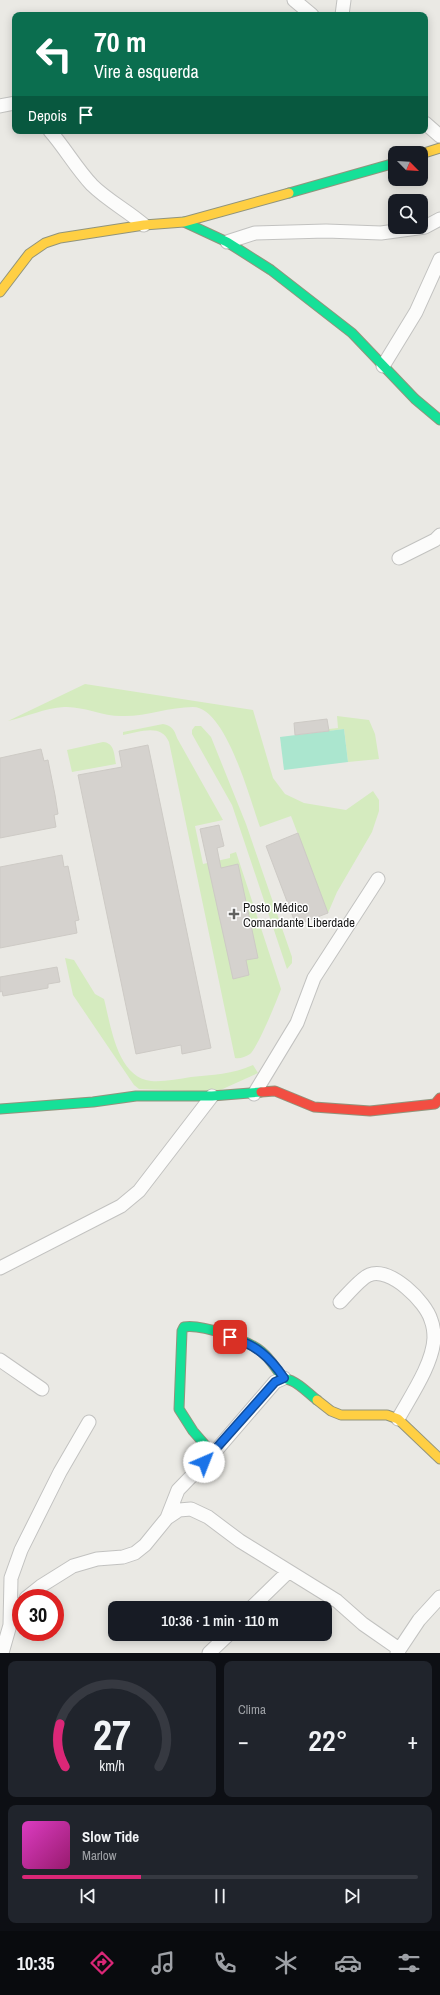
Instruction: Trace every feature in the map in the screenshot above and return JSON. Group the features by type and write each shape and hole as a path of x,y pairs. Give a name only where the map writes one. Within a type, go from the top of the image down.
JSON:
{"street":[{"path":"294,0 308,12"},
{"path":"342,12 344,0"},
{"path":"0,106 12,104"},
{"path":"428,126 440,136"},
{"path":"53,134 62,145 77,168 94,186 144,224"},
{"path":"428,152 440,148"},
{"path":"2,285 30,254 45,243 60,238 144,224 184,222 388,165"},
{"path":"227,242 255,234 326,231 381,233 425,227 440,219"},
{"path":"184,222 227,242 271,270 352,333 415,400 439,417"},
{"path":"383,366 416,312 440,259"},
{"path":"400,558 435,540 440,535"},
{"path":"254,1094 296,1023 314,978 378,879"},
{"path":"0,1109 93,1102 136,1096 212,1096 254,1094 275,1091 314,1107 370,1111 435,1104 440,1098"},
{"path":"0,1268 121,1206 139,1191 212,1096"},
{"path":"340,1302 369,1275 380,1273 393,1277 422,1303 431,1320 434,1339 427,1365 398,1420"},
{"path":"213,1454 193,1432 179,1409 182,1366 182,1332 184,1327 191,1326 242,1341 261,1351 274,1362 284,1378 293,1381 331,1411 341,1415 387,1415 398,1420 440,1459"},
{"path":"0,1360 42,1389"},
{"path":"37,1589 73,1566 97,1559 123,1557 135,1553 153,1536 167,1518 178,1490 213,1454 275,1382 284,1378"},
{"path":"13,1589 11,1578 21,1550 60,1472 88,1422"},
{"path":"167,1518 179,1510 191,1509 200,1512 288,1572 337,1601 398,1651 419,1620 440,1597"},
{"path":"258,1601 288,1572"},
{"path":"0,1594 12,1604"},
{"path":"2,1653 12,1618"},
{"path":"209,1653 222,1641"}],"green space":[{"path":"85,684 253,710 273,778 285,794 304,803 346,810 373,791 379,800 379,811 372,832 337,892 328,913 291,816 260,827 243,777 226,738 216,722 205,711 193,707 184,707 139,715 114,716 78,708 64,707 43,711 8,721"},
{"path":"337,716 369,720 375,734 379,759 348,762 344,729 329,731 329,729 338,728"},
{"path":"163,724 174,730 223,820 195,826 203,864 230,858 230,854 236,852 281,989 258,1042 250,1054 241,1058 235,1058 169,742 161,732 149,730 123,735 123,732"},
{"path":"195,726 201,726 211,737 246,824 292,957 292,963 287,969 232,805 192,734 192,730"},
{"path":"344,729 348,762 284,770 280,737"},
{"path":"103,742 112,747 116,764 72,772 67,750"},
{"path":"65,958 74,960 95,994 104,999 117,1049 130,1070 140,1077 151,1081 166,1081 222,1074 253,1065 258,1073 216,1092 139,1089 134,1085 73,995"}],"building":[{"path":"327,719 329,731 295,735 294,723"},
{"path":"148,745 211,1048 182,1054 181,1045 136,1054 78,775 122,767 119,751"},
{"path":"41,749 44,761 48,760 55,795 58,814 54,815 56,827 0,838 0,758"},
{"name":"Posto Médico Comandante Liberdade","path":"219,825 224,846 217,848 221,868 238,864 258,958 246,960 249,975 233,979 200,829"},
{"path":"298,833 328,913 296,925 266,846"},
{"path":"62,855 64,867 68,866 79,920 75,921 77,933 0,948 0,867"},
{"path":"57,967 60,982 48,984 48,988 3,996 2,991 0,992 0,977"}],"traffic: fast":[{"path":"289,193 388,165"},
{"path":"184,222 227,242 271,270 352,333 415,399 440,420"},
{"path":"0,1109 93,1102 136,1096 212,1096 261,1092"},
{"path":"213,1454 193,1431 179,1409 182,1331 184,1327 213,1330 236,1338 255,1347 266,1355 284,1378 299,1385 317,1400"}],"traffic: slow":[{"path":"428,152 440,148"},
{"path":"0,292 29,254 45,243 60,238 144,225 184,222 289,193"},
{"path":"317,1400 331,1411 341,1415 387,1415 398,1419 440,1459"}],"traffic: jam":[{"path":"261,1092 275,1091 314,1107 370,1111 435,1104 440,1098"}],"place":[{"name":"Posto Médico Comandante Liberdade","path":"234,914"}],"route":[{"path":"204,1462 213,1454 275,1382 284,1378 274,1362 261,1351 242,1341 230,1337"}]}
